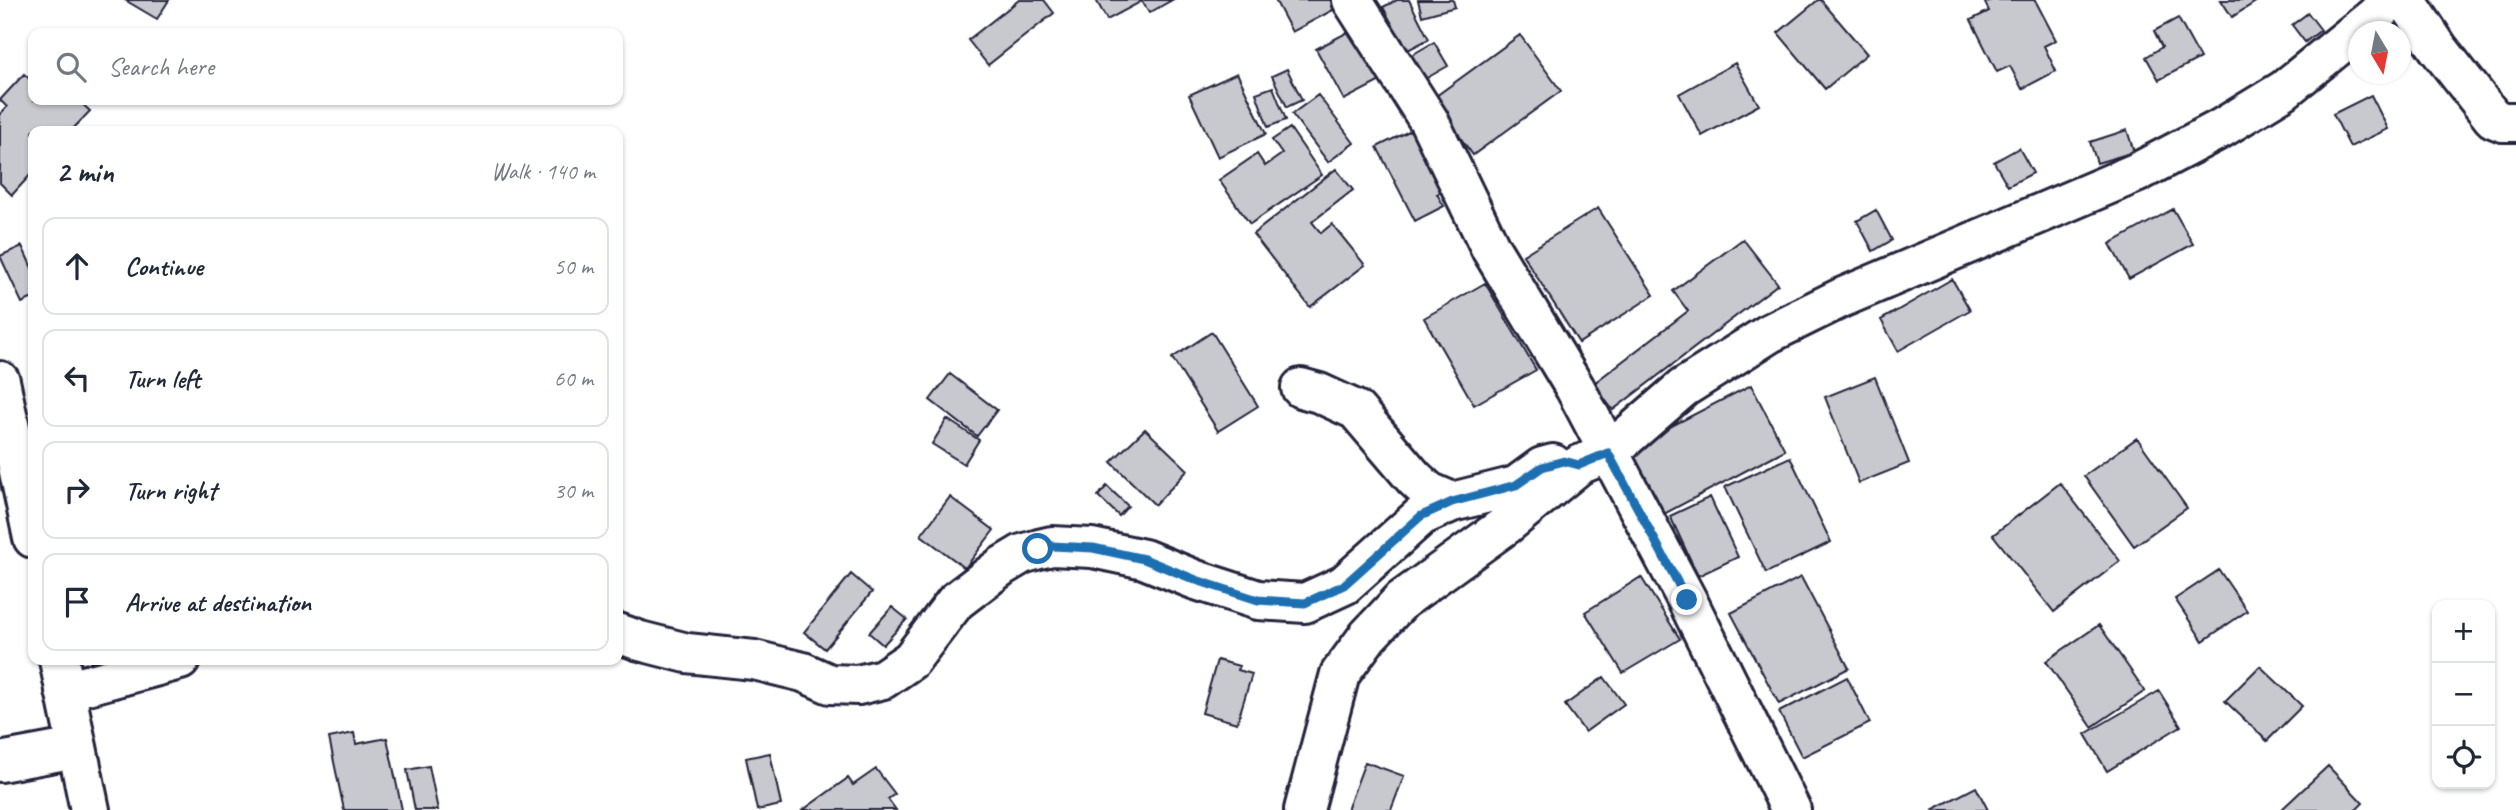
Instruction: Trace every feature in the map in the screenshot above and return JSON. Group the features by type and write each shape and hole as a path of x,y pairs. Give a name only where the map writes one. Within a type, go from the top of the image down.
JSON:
{"street":[{"path":"1352,0 1429,121 1491,248 1575,388 1594,459 1687,600 1791,810"},
{"path":"1304,810 1340,674 1368,636 1402,600 1594,459 1683,388 1770,333 1841,298 2138,172 2220,129 2284,90 2375,16 2390,0"},
{"path":"2406,0 2438,48 2493,118 2503,122 2516,122"},
{"path":"0,381 28,514"},
{"path":"1301,388 1319,393 1356,411 1413,478 1429,492 1452,502"},
{"path":"623,635 687,653 754,660 803,672 830,684 858,685 883,679 911,660 956,601 1002,566 1038,549 1052,546 1093,548 1144,559 1196,580 1258,600 1305,603 1344,585 1421,516 1452,502 1516,485 1542,467 1564,461 1594,459"},
{"path":"90,810 62,675 141,665"},
{"path":"0,762 76,748"}],"building":[{"path":"125,0 169,0 157,19"},
{"path":"1019,0 1044,0 1054,13 988,65 968,40"},
{"path":"1096,0 1172,0 1149,13 1142,1 1107,20"},
{"path":"1275,0 1347,0 1348,2 1292,32"},
{"path":"1397,0 1409,0 1429,39 1406,51 1383,7"},
{"path":"1418,0 1453,0 1455,7 1422,16"},
{"path":"1821,0 1867,54 1825,89 1778,33"},
{"path":"1991,0 2035,0 2056,40 2044,46 2056,71 2022,89 2010,66 1997,72 1971,20 1989,11 1985,3"},
{"path":"2221,0 2256,0 2257,1 2232,17"},
{"path":"2308,13 2321,30 2305,42 2292,25"},
{"path":"2178,18 2200,58 2159,80 2146,57 2162,47 2154,31"},
{"path":"1363,24 1390,76 1344,100 1316,49"},
{"path":"1520,35 1561,91 1473,155 1432,99"},
{"path":"1434,42 1448,66 1425,79 1410,56"},
{"path":"1735,63 1759,105 1702,136 1679,94"},
{"path":"1287,69 1302,100 1287,107 1272,76"},
{"path":"1237,73 1266,134 1218,157 1189,95"},
{"path":"24,74 28,78 28,105 83,105 90,111 76,126 28,126 28,177 12,195 0,183 0,114 7,107 0,100"},
{"path":"1273,87 1286,120 1268,127 1256,93"},
{"path":"1318,95 1354,143 1328,162 1292,114"},
{"path":"2371,95 2388,129 2350,147 2333,114"},
{"path":"1423,124 1455,185 1437,194 1444,206 1415,221 1377,147"},
{"path":"1290,128 1322,175 1250,224 1219,180 1257,154 1265,166 1282,154 1272,140"},
{"path":"2127,130 2134,152 2097,163 2090,142"},
{"path":"2019,148 2033,173 2008,186 1994,162"},
{"path":"1336,169 1353,190 1312,222 1321,233 1332,224 1365,265 1310,307 1253,234"},
{"path":"1598,208 1654,295 1579,343 1523,255"},
{"path":"2173,209 2193,244 2129,279 2110,244"},
{"path":"1876,210 1892,240 1873,251 1857,221"},
{"path":"1743,239 1778,284 1613,410 1593,384 1688,311 1673,291"},
{"path":"22,246 28,259 28,300 22,303 0,256"},
{"path":"1952,279 1970,310 1898,351 1881,320"},
{"path":"1485,283 1536,370 1474,405 1424,318"},
{"path":"1212,332 1258,406 1218,431 1172,358"},
{"path":"950,374 997,410 977,436 930,400"},
{"path":"1875,377 1909,463 1859,483 1825,397"},
{"path":"1751,385 1785,450 1664,514 1629,448"},
{"path":"947,419 979,440 964,464 932,444"},
{"path":"1145,429 1188,470 1155,505 1111,462"},
{"path":"2137,438 2187,508 2134,546 2084,476"},
{"path":"1790,457 1831,542 1766,573 1725,487"},
{"path":"2060,483 2120,561 2054,612 1993,535"},
{"path":"1107,486 1128,506 1119,516 1098,496"},
{"path":"950,497 994,530 965,568 921,535"},
{"path":"1710,497 1738,557 1698,576 1670,516"},
{"path":"2219,570 2247,611 2203,641 2175,599"},
{"path":"851,574 872,592 825,649 804,632"},
{"path":"1641,577 1680,639 1623,673 1585,612"},
{"path":"1801,577 1849,668 1779,704 1731,613"},
{"path":"892,607 907,619 883,645 869,633"},
{"path":"2099,625 2145,691 2092,727 2046,661"},
{"path":"1217,660 1239,666 1238,670 1252,674 1237,723 1202,713"},
{"path":"2260,666 2302,706 2267,741 2225,701"},
{"path":"1604,677 1624,704 1585,732 1565,705"},
{"path":"1847,677 1870,723 1802,757 1779,712"},
{"path":"2159,691 2181,726 2107,771 2085,734"},
{"path":"354,733 356,744 387,738 402,810 344,810 329,738"},
{"path":"770,753 781,805 757,810 746,758"},
{"path":"1365,762 1404,776 1391,810 1347,810"},
{"path":"429,766 438,810 415,810 407,770"},
{"path":"2328,766 2363,803 2356,810 2281,810"},
{"path":"876,769 895,794 888,799 896,810 803,810 848,778 853,785"},
{"path":"1976,787 1988,810 1932,810"}],"route":[{"path":"1038,549 1052,546 1093,548 1144,559 1196,580 1258,600 1305,603 1344,585 1421,516 1452,502 1516,485 1542,467 1564,461 1579,465 1608,453 1687,600"}]}
